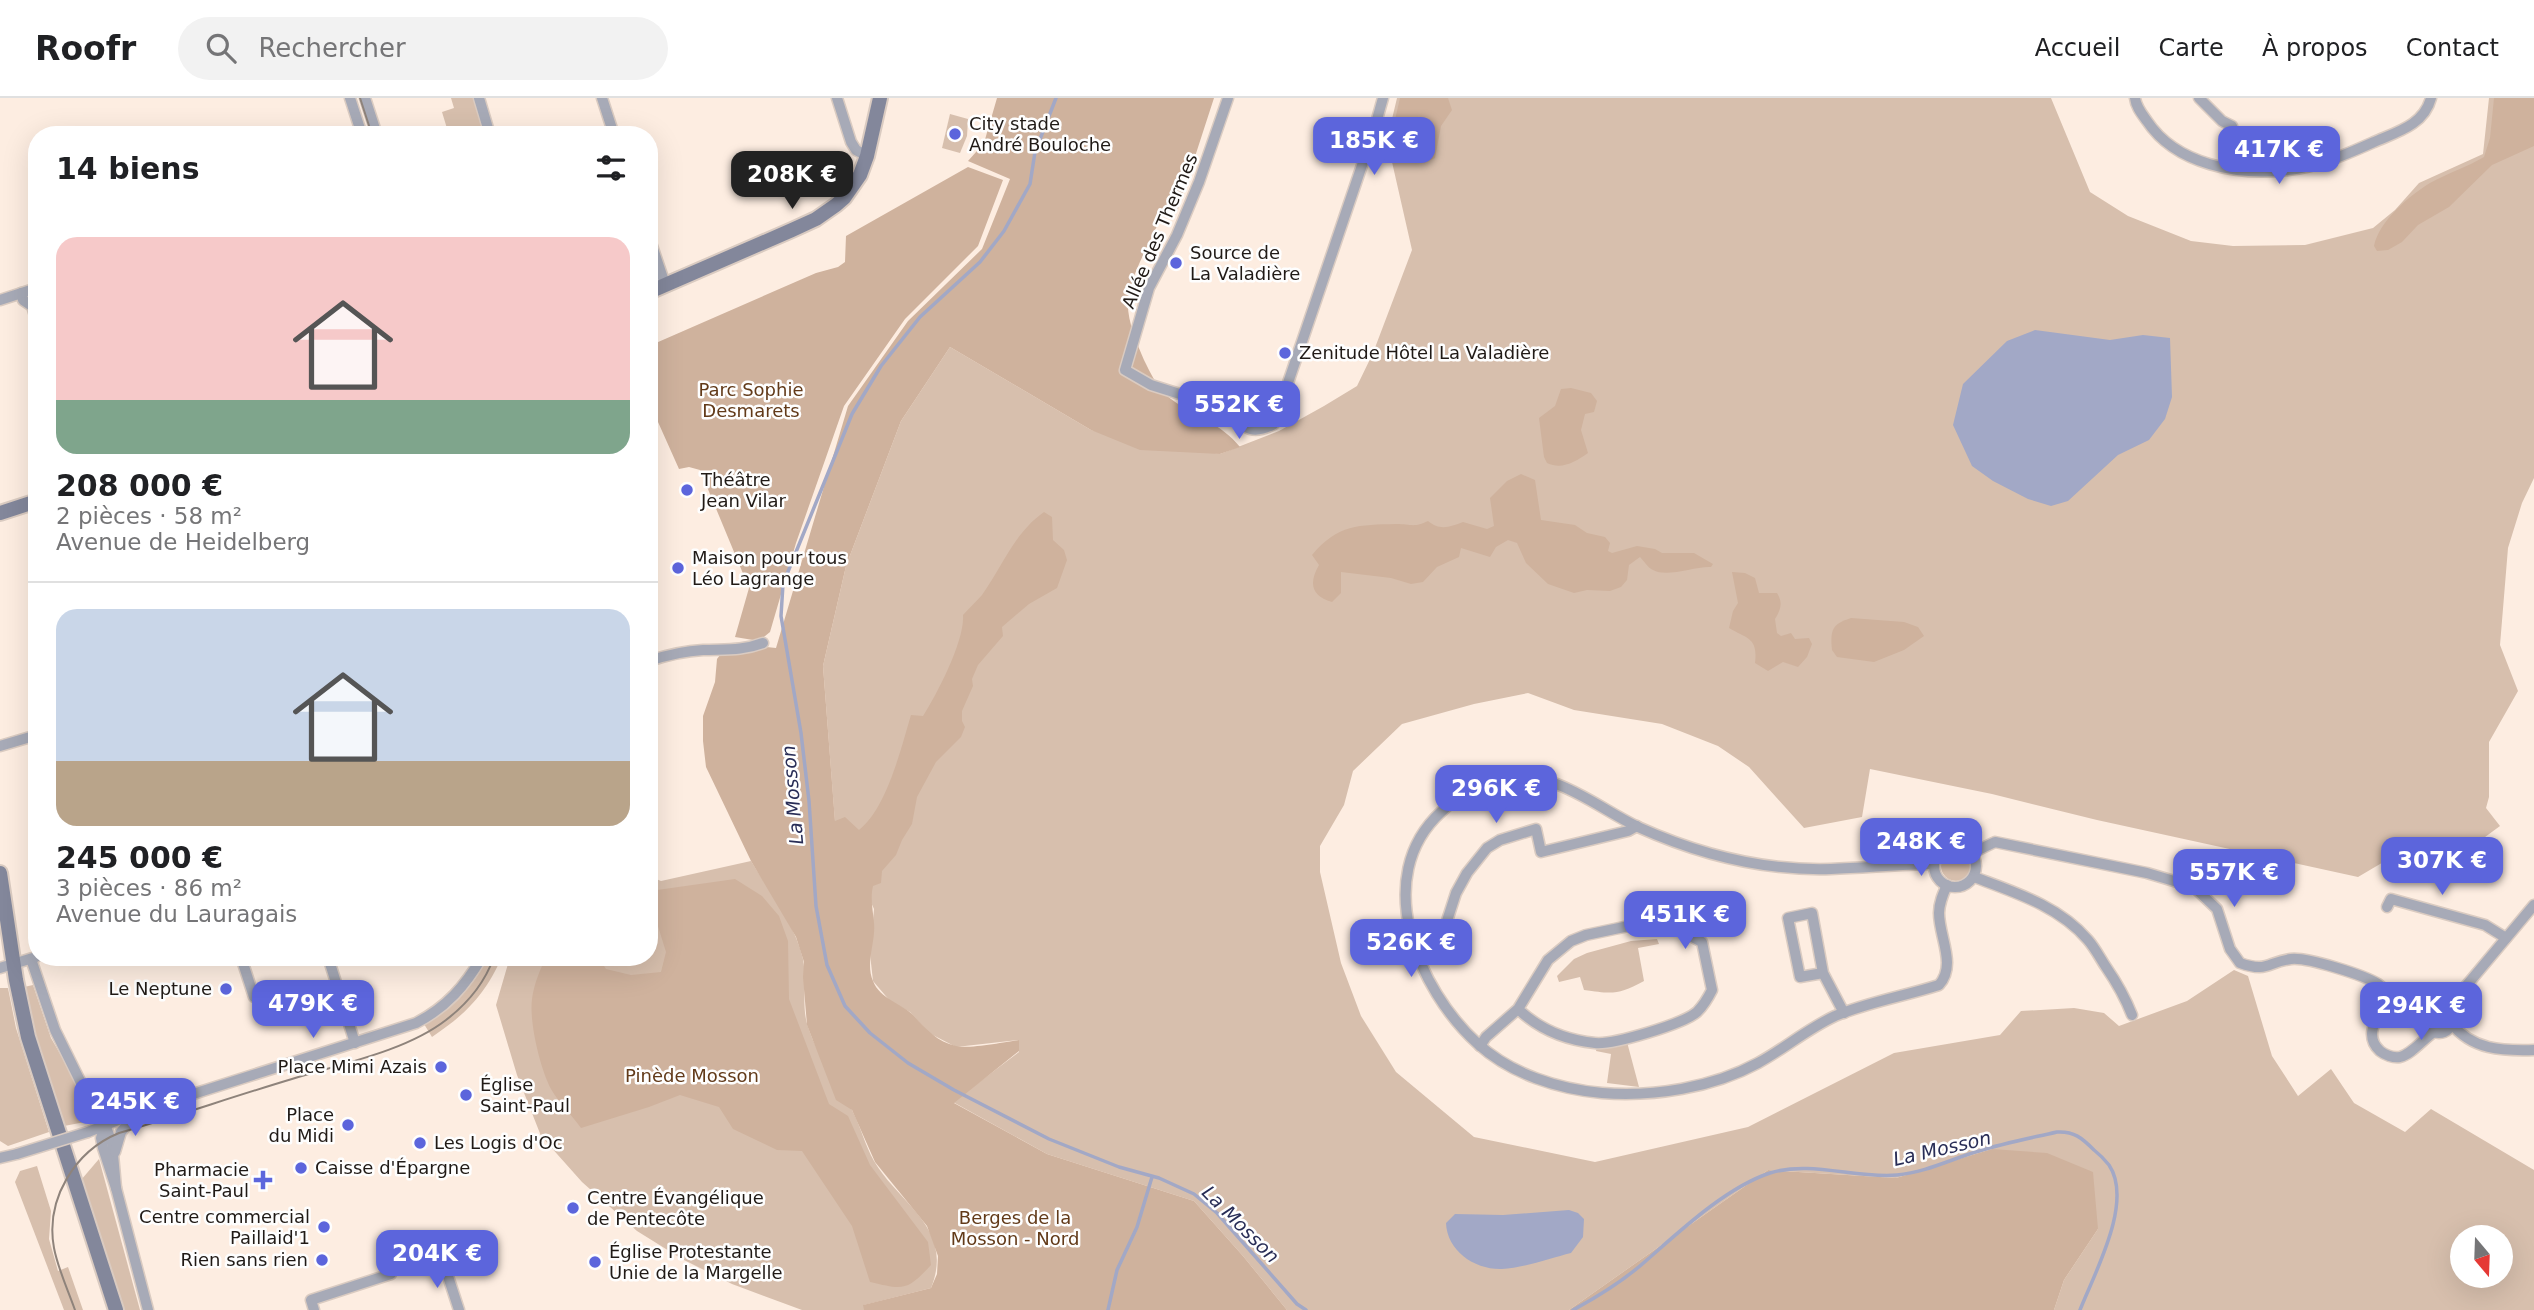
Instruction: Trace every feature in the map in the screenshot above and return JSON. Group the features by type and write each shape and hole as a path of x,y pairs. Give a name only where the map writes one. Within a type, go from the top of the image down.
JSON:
{"main road":[{"path":"658,288 792,230 827,212 852,188 867,156 880,98"},
{"path":"0,505 28,497"},
{"path":"0,513 28,504"},
{"path":"0,873 7,966 116,1310"}],"street":[{"path":"350,98 359,126"},
{"path":"365,98 374,126"},
{"path":"479,98 487,126"},
{"path":"602,98 611,126"},
{"path":"837,98 851,142 856,150 867,156"},
{"name":"Allée des Thermes","path":"1228,98 1199,182 1177,235 1149,288 1125,370 1140,381 1155,387 1207,401 1227,411 1241,426 1251,430 1264,429 1274,424 1383,98"},
{"path":"2135,98 2151,127 2181,154 2239,169 2273,171 2317,165 2410,126 2424,115 2431,98"},
{"path":"2199,98 2222,121 2232,126"},
{"path":"658,263 665,284"},
{"path":"0,300 28,291"},
{"path":"21,293 23,300 28,303"},
{"path":"658,658 701,650 738,650 763,643"},
{"path":"0,746 28,738"},
{"path":"1934,864 1829,870 1767,866 1717,855 1637,826 1577,792 1546,780 1514,777 1494,780 1463,794 1435,817 1424,831 1408,870 1406,911 1415,947 1435,992 1480,1046 1520,1071 1550,1083 1602,1093 1654,1092 1690,1087 1740,1071 1759,1063 1804,1032 1844,1013 1939,985 1944,980 1948,964 1939,915 1947,885"},
{"path":"1415,947 1436,939 1445,927 1456,893 1467,873 1487,848 1500,840 1535,830 1541,852 1628,831 1637,826"},
{"path":"1972,853 1995,842 2147,873 2194,887 2217,909 2230,948 2240,963 2264,969 2289,959 2299,959 2374,981 2383,987 2383,1005 2371,1031 2377,1048 2386,1055 2400,1057 2411,1051 2431,1030 2448,1018 2456,998 2534,905"},
{"path":"1961,845 1972,853 1976,865 1974,877 1965,885 1947,885 1937,877 1934,864 1936,857 1946,847 1961,845"},
{"path":"1974,877 2028,898 2072,925 2088,940 2117,982 2132,1015"},
{"path":"2387,907 2391,899 2485,925 2506,938"},
{"path":"1823,973 1800,977 1788,918 1812,913 1823,973 1844,1013"},
{"path":"1480,1046 1518,1009 1548,960 1561,947 1578,938 1629,925 1654,924 1675,928 1702,942 1712,989 1704,1004 1680,1022 1598,1044 1556,1034 1533,1023 1518,1009"},
{"path":"7,966 28,960"},
{"path":"36,966 55,1030 88,1097 102,1114 114,1156 116,1188"},
{"path":"244,966 254,996"},
{"path":"331,966 355,1043"},
{"path":"0,1158 88,1132 140,1111 412,1024 435,1012 467,983 477,966"},
{"path":"2431,1030 2425,1019 2428,1011 2435,1007 2448,1018 2459,1034 2480,1046 2534,1050"},
{"path":"114,1156 121,1132 140,1111"},
{"path":"105,1124 102,1141 148,1310"},
{"path":"443,1261 459,1310"},
{"path":"314,1310 311,1300 391,1274"}],"green space":[{"path":"451,98 473,98 482,126 446,126 442,112 454,108"},
{"name":"Berges de la Mosson - Nord","path":"997,98 1214,98 1177,212 1162,214 1139,263 1129,293 1128,310 1141,353 1162,391 1225,432 1240,447 1220,454 1140,450 1091,430 950,347 901,421 846,566 823,666 835,821 845,817 859,830 878,807 892,777 911,715 923,716 949,667 960,638 963,615 982,595 1025,530 1044,512 1052,517 1053,540 1064,550 1067,560 1057,588 1029,604 1002,627 1003,636 978,665 972,679 973,686 962,711 965,727 961,737 936,762 917,797 912,824 896,855 882,871 881,883 873,886 871,974 876,987 886,997 908,1011 943,1041 969,1047 1019,1040 1019,1051 954,1103 1047,1154 1194,1201 1287,1310 864,1310 863,1305 931,1288 937,1274 938,1256 927,1226 875,1162 852,1110 836,1100 807,1025 804,962 796,937 751,861 706,767 703,716 715,682 717,659 729,643 776,648 848,406 908,321 982,249 1010,179 968,161 984,143"},
{"path":"1397,98 2051,98 2090,192 2128,216 2191,241 2233,246 2305,245 2373,228 2395,210 2419,183 2483,154 2489,98 2534,98 2534,478 2522,503 2508,548 2500,645 2518,691 2489,742 2489,797 2486,808 2500,826 2462,854 2414,844 2358,877 1870,769 1862,817 1804,828 1749,767 1718,746 1662,724 1574,710 1528,693 1474,704 1402,724 1353,771 1344,805 1320,846 1320,872 1341,963 1361,1016 1396,1072 1474,1137 1595,1162 1748,1127 1894,1053 2000,1035 2021,1011 2074,1008 2104,1013 2119,1026 2187,1001 2234,970 2248,976 2272,1056 2298,1096 2331,1069 2354,1103 2405,1132 2431,1109 2534,1170 2534,1310 2054,1310 2064,1280 2098,1229 1992,1149 1896,1178 1768,1170 1569,1310 1287,1310 1194,1201 1047,1154 953,1102 1019,1052 1019,1040 956,1047 929,1033 910,1012 890,1001 873,981 870,954 874,909 835,822 823,666 846,566 901,421 950,347 1091,430 1220,454 1279,431 1357,386 1373,353 1412,250 1387,140"},
{"path":"1400,98 1448,98 1452,110 1441,126 1435,158 1412,160 1402,155 1394,146 1394,124"},
{"path":"2494,98 2534,98 2534,146 2492,165 2449,207 2418,225 2402,242 2388,250 2377,251 2374,246 2382,227 2404,202 2430,183 2484,157 2490,138"},
{"name":"City stade André Bouloche","path":"950,114 968,119 967,136 960,153 942,148"},
{"name":"Parc Sophie Desmarets","path":"968,167 1003,180 978,246 905,319 844,406 796,543 770,632 759,641 735,637 749,588 700,470 689,467 679,469 658,422 658,342 816,273 838,267 845,262 846,236"},
{"path":"1571,388 1591,393 1597,401 1594,412 1585,414 1581,430 1588,453 1568,464 1553,465 1547,463 1544,457 1539,418 1555,406 1561,389"},
{"path":"1521,474 1535,480 1541,520 1575,525 1587,533 1605,537 1610,543 1608,551 1612,553 1637,546 1662,553 1694,553 1713,564 1711,567 1666,573 1649,568 1640,557 1629,565 1627,580 1621,587 1610,591 1587,590 1574,593 1548,584 1526,563 1517,543 1508,540 1496,547 1490,557 1461,548 1459,557 1437,567 1423,582 1411,584 1391,578 1341,572 1341,593 1332,602 1316,593 1313,583 1319,565 1312,555 1331,537 1360,526 1416,525 1428,521 1441,527 1463,522 1487,529 1494,526 1490,498 1507,481"},
{"path":"1732,572 1745,573 1755,578 1759,593 1777,593 1781,603 1775,619 1777,633 1781,636 1791,633 1795,639 1809,638 1812,644 1807,657 1798,667 1783,662 1768,671 1755,663 1755,649 1750,640 1729,628 1738,603"},
{"path":"1851,618 1904,622 1918,627 1924,636 1904,650 1874,662 1837,657 1832,650 1832,633 1836,625"},
{"path":"1956,851 1967,855 1971,866 1967,877 1956,881 1945,877 1941,866 1945,855"},
{"name":"Pinède Mosson","path":"751,861 781,908 799,946 804,967 806,1019 817,1049 853,1112 874,1161 921,1218 930,1233 936,1249 936,1267 931,1288 864,1305 865,1310 802,1310 732,1284 682,1259 637,1231 582,1182 541,1136 517,1075 496,1005 507,966 658,966 658,880"},
{"name":"Pinède Mosson","path":"735,879 762,896 779,916 788,941 789,999 829,1104 848,1116 870,1165 928,1242 931,1265 910,1284 898,1287 870,1282 852,1226 802,1151 777,1150 733,1129 719,1107 680,1095 581,1128 554,1094 543,1069 532,1020 532,999 542,966 604,966 606,969 631,975 661,972 666,952 658,926 658,890"},
{"path":"1657,939 1659,944 1638,948 1644,981 1628,989 1609,993 1584,990 1580,977 1559,982 1557,976 1574,959 1587,953 1631,941"},
{"path":"497,966 473,1003 432,1037 424,1024 444,1011 461,995 482,968"},
{"path":"33,985 51,1038 93,1111 85,1122 64,1126 35,1037 24,987"},
{"path":"0,988 8,988 16,1028 49,1132 8,1146 0,1141"},
{"path":"1627,1042 1639,1087 1607,1083 1611,1054 1596,1051 1597,1047"},
{"path":"1992,1149 2047,1153 2093,1172 2098,1229 2064,1280 2054,1310 1569,1310 1768,1170 1896,1178"},
{"path":"99,1159 140,1310 122,1310 81,1180"},
{"path":"37,1166 51,1211 49,1239 58,1271 68,1267 83,1310 64,1310 15,1182 20,1171"}],"water":[{"path":"2035,330 2110,340 2143,335 2170,338 2172,397 2165,419 2149,440 2118,455 2068,501 2051,506 2028,499 1993,481 1972,466 1953,425 1963,384 2007,341"},
{"path":"1569,1210 1584,1219 1583,1237 1571,1253 1502,1269 1482,1266 1464,1257 1451,1242 1446,1223 1455,1214 1503,1215"}],"waterway":[{"name":"La Mosson","path":"1056,98 1035,152 1030,184 1004,231 980,262 920,317 881,366 852,414 783,584 781,616 801,733 816,906 827,965 845,1006 870,1033 908,1063 1049,1139 1119,1167 1159,1178 1194,1194 1217,1213 1297,1304 1306,1310"},
{"name":"La Mosson","path":"1573,1310 1631,1273 1721,1199 1737,1188 1770,1173 1801,1168 1866,1175 1897,1175 2057,1132 2077,1136 2090,1146 2109,1165 2116,1180 2115,1218 2080,1310"},
{"path":"1108,1310 1117,1270 1137,1227 1152,1177"}],"tram line":[{"path":"360,98 369,126"},
{"path":"75,1310 56,1256 52,1230 59,1195 77,1164 89,1152 119,1133 372,1056 412,1040 430,1031 461,1007 475,992 490,966"}],"place":[{"name":"City stade André Bouloche","path":"955,134"},
{"name":"Source de La Valadière","path":"1176,263"},
{"name":"Zenitude Hôtel La Valadière","path":"1285,353"},
{"name":"Théâtre Jean Vilar","path":"687,490"},
{"name":"Maison pour tous Léo Lagrange","path":"678,568"},
{"name":"Le Neptune","path":"226,989"},
{"name":"Place Mimi Azais","path":"441,1067"},
{"name":"Église Saint-Paul","path":"466,1095"},
{"name":"Place du Midi","path":"348,1125"},
{"name":"Les Logis d'Oc","path":"420,1143"},
{"name":"Caisse d'Épargne","path":"301,1168"},
{"name":"Pharmacie Saint-Paul","path":"263,1180"},
{"name":"Centre Évangélique de Pentecôte","path":"573,1208"},
{"name":"Centre commercial Paillaid'1","path":"324,1227"},
{"name":"Rien sans rien","path":"322,1260"},
{"name":"Église Protestante Unie de la Margelle","path":"595,1262"}]}
